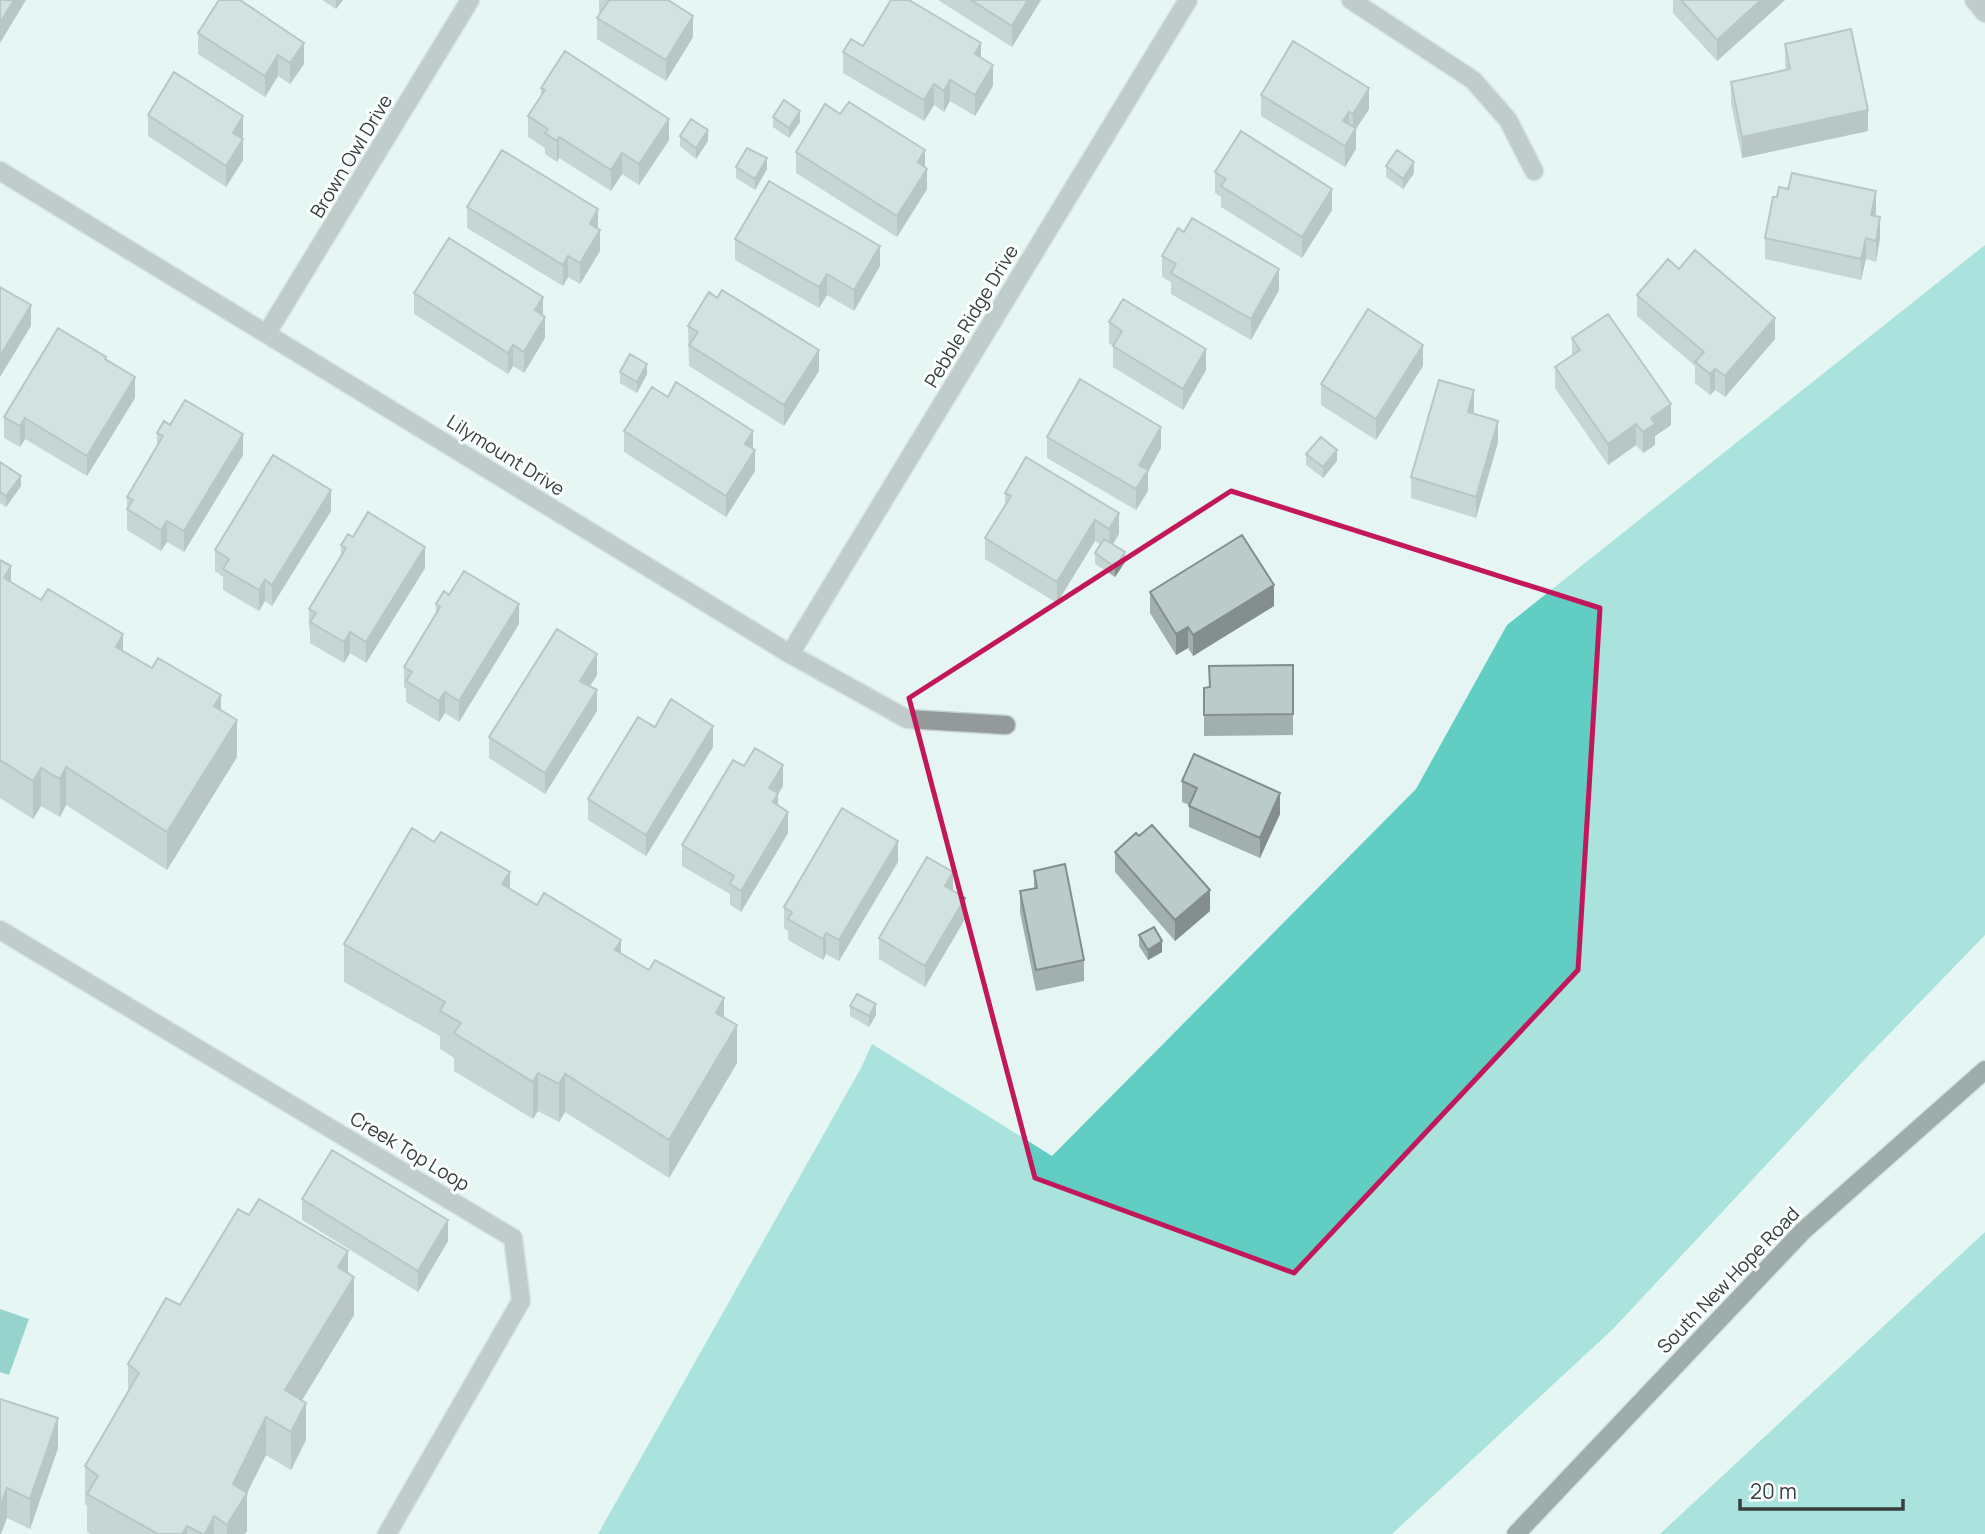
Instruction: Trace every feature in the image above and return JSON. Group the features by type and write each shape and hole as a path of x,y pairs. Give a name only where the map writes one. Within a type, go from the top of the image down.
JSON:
{"main road":[{"name":"South New Hope Road","path":"1516,1534 1803,1231 1985,1070"}],"street":[{"name":"Brown Owl Drive","path":"267,333 470,0"},
{"name":"Pebble Ridge Drive","path":"790,653 1188,0"},
{"path":"1351,0 1473,80 1508,120 1534,171"},
{"path":"1974,0 1985,13"},
{"name":"Lilymount Drive","path":"0,171 790,653 907,719 1006,725"},
{"name":"Creek Top Loop","path":"0,930 513,1238 521,1301 387,1534"}],"highlighted area":[{"path":"1231,491 1600,608 1578,970 1294,1273 1035,1178 909,698"}],"shaded area":[{"path":"1985,245 1985,935 1864,1060 1613,1329 1392,1534 598,1534 861,1068 872,1044 1052,1156 1416,789 1507,625"},
{"path":"1985,1232 1985,1534 1660,1534"},
{"path":"0,1309 29,1319 9,1375 0,1372"}],"building":[{"path":"0,0 14,0 0,23"},
{"path":"219,0 240,0 304,43 290,63 278,55 265,76 198,33"},
{"path":"609,0 668,0 693,16 666,60 597,18"},
{"path":"891,0 909,0 981,43 975,54 993,65 975,95 950,80 944,91 934,84 924,100 843,52 851,39 863,46"},
{"path":"971,0 1028,0 1012,26"},
{"path":"1681,0 1761,0 1717,40"},
{"path":"1851,29 1868,110 1742,137 1731,82 1790,69 1785,44"},
{"path":"1293,41 1369,88 1353,114 1349,112 1343,121 1356,128 1345,146 1261,95"},
{"path":"565,51 669,119 639,164 622,153 611,170 559,137 557,141 545,133 548,129 528,116 545,90 541,88"},
{"path":"174,72 243,116 233,133 243,139 226,166 148,115"},
{"path":"784,100 800,111 789,128 773,117"},
{"path":"849,102 925,150 918,162 927,169 897,216 796,152 825,104 840,114"},
{"path":"691,119 708,130 696,148 680,136"},
{"path":"1241,131 1332,189 1302,237 1221,186 1226,179 1215,172"},
{"path":"747,148 767,158 755,179 736,167"},
{"path":"502,150 598,209 590,224 600,230 580,263 568,256 563,265 467,207"},
{"path":"1397,150 1414,162 1403,179 1386,166"},
{"path":"1792,173 1876,191 1871,215 1880,217 1876,241 1866,238 1861,259 1765,238 1773,197 1777,197 1779,187 1788,189"},
{"path":"769,181 880,246 854,290 827,274 819,287 735,239"},
{"path":"1192,218 1279,269 1251,319 1171,273 1176,264 1162,256 1178,228 1184,232"},
{"path":"449,238 543,297 535,310 545,317 524,352 513,345 508,353 414,293"},
{"path":"1695,250 1775,318 1725,376 1715,369 1710,374 1695,362 1704,352 1637,295 1668,259 1679,269"},
{"path":"0,287 31,305 0,356"},
{"path":"722,290 819,350 784,405 689,345 698,332 688,326 709,292 717,298"},
{"path":"1123,299 1206,349 1183,389 1113,346 1122,331 1109,322"},
{"path":"1368,309 1423,345 1376,419 1321,384"},
{"path":"1608,314 1671,404 1651,418 1655,424 1643,432 1636,424 1608,444 1555,367 1580,350 1572,338"},
{"path":"58,328 135,377 87,456 25,418 20,426 4,417"},
{"path":"630,354 647,364 637,382 620,372"},
{"path":"1080,379 1161,427 1139,465 1148,470 1136,489 1047,437"},
{"path":"1439,380 1474,390 1468,412 1498,421 1476,497 1411,477"},
{"path":"676,382 753,431 745,444 755,450 726,496 624,431 652,387 668,397"},
{"path":"185,400 243,434 184,531 167,521 161,530 127,509 133,500 127,497 163,436 157,433 164,421 170,425"},
{"path":"1321,437 1337,450 1323,467 1306,454"},
{"path":"273,455 331,490 272,585 265,580 259,590 223,569 229,559 215,550"},
{"path":"1026,457 1119,513 1109,529 1095,520 1057,582 985,538 1011,496 1005,493"},
{"path":"0,462 21,476 6,496 0,492"},
{"path":"368,512 425,547 366,642 350,632 344,642 310,622 316,613 309,609 346,548 341,545 348,534 353,537"},
{"path":"1242,535 1274,585 1193,635 1188,627 1176,634 1150,592"},
{"path":"1104,539 1125,552 1115,567 1095,553"},
{"path":"0,560 11,566 4,578 41,600 48,589 123,634 116,647 152,668 158,658 221,695 214,706 237,720 167,832 66,767 60,779 41,768 33,781 0,760"},
{"path":"464,571 519,604 459,701 445,692 439,701 406,681 412,672 404,667 440,607 436,604 444,591 449,595"},
{"path":"557,629 597,654 580,681 597,690 545,773 489,737"},
{"path":"1293,665 1293,714 1204,715 1204,688 1210,687 1209,666"},
{"path":"671,699 713,726 646,835 588,799 638,717 655,727"},
{"path":"755,748 783,765 769,788 778,793 773,802 788,812 741,891 730,884 734,876 682,845 733,760 744,766"},
{"path":"1194,754 1280,793 1260,838 1189,806 1197,788 1182,781"},
{"path":"842,808 898,841 839,940 826,933 823,939 788,919 792,912 784,907"},
{"path":"1152,825 1210,890 1175,920 1115,852 1136,833 1139,836"},
{"path":"412,828 434,842 441,832 510,872 502,884 537,905 544,893 621,940 615,950 649,970 655,960 724,998 716,1013 737,1025 669,1140 565,1074 559,1084 538,1073 533,1082 454,1033 461,1023 440,1011 445,1002 344,944"},
{"path":"927,857 953,872 945,886 965,898 925,966 879,938"},
{"path":"1065,864 1084,960 1036,970 1020,891 1037,888 1034,871"},
{"path":"1154,927 1162,941 1148,950 1139,935"},
{"path":"857,994 876,1004 869,1016 850,1006"},
{"path":"332,1150 448,1220 418,1271 302,1199"},
{"path":"259,1199 348,1251 338,1267 354,1277 285,1390 306,1403 291,1432 266,1417 233,1484 247,1493 227,1525 214,1516 205,1534 187,1526 182,1534 158,1534 87,1494 98,1476 85,1466 139,1373 128,1364 166,1298 180,1305 238,1209 249,1215"},
{"path":"0,1399 58,1418 30,1499 7,1488 0,1507"}]}
